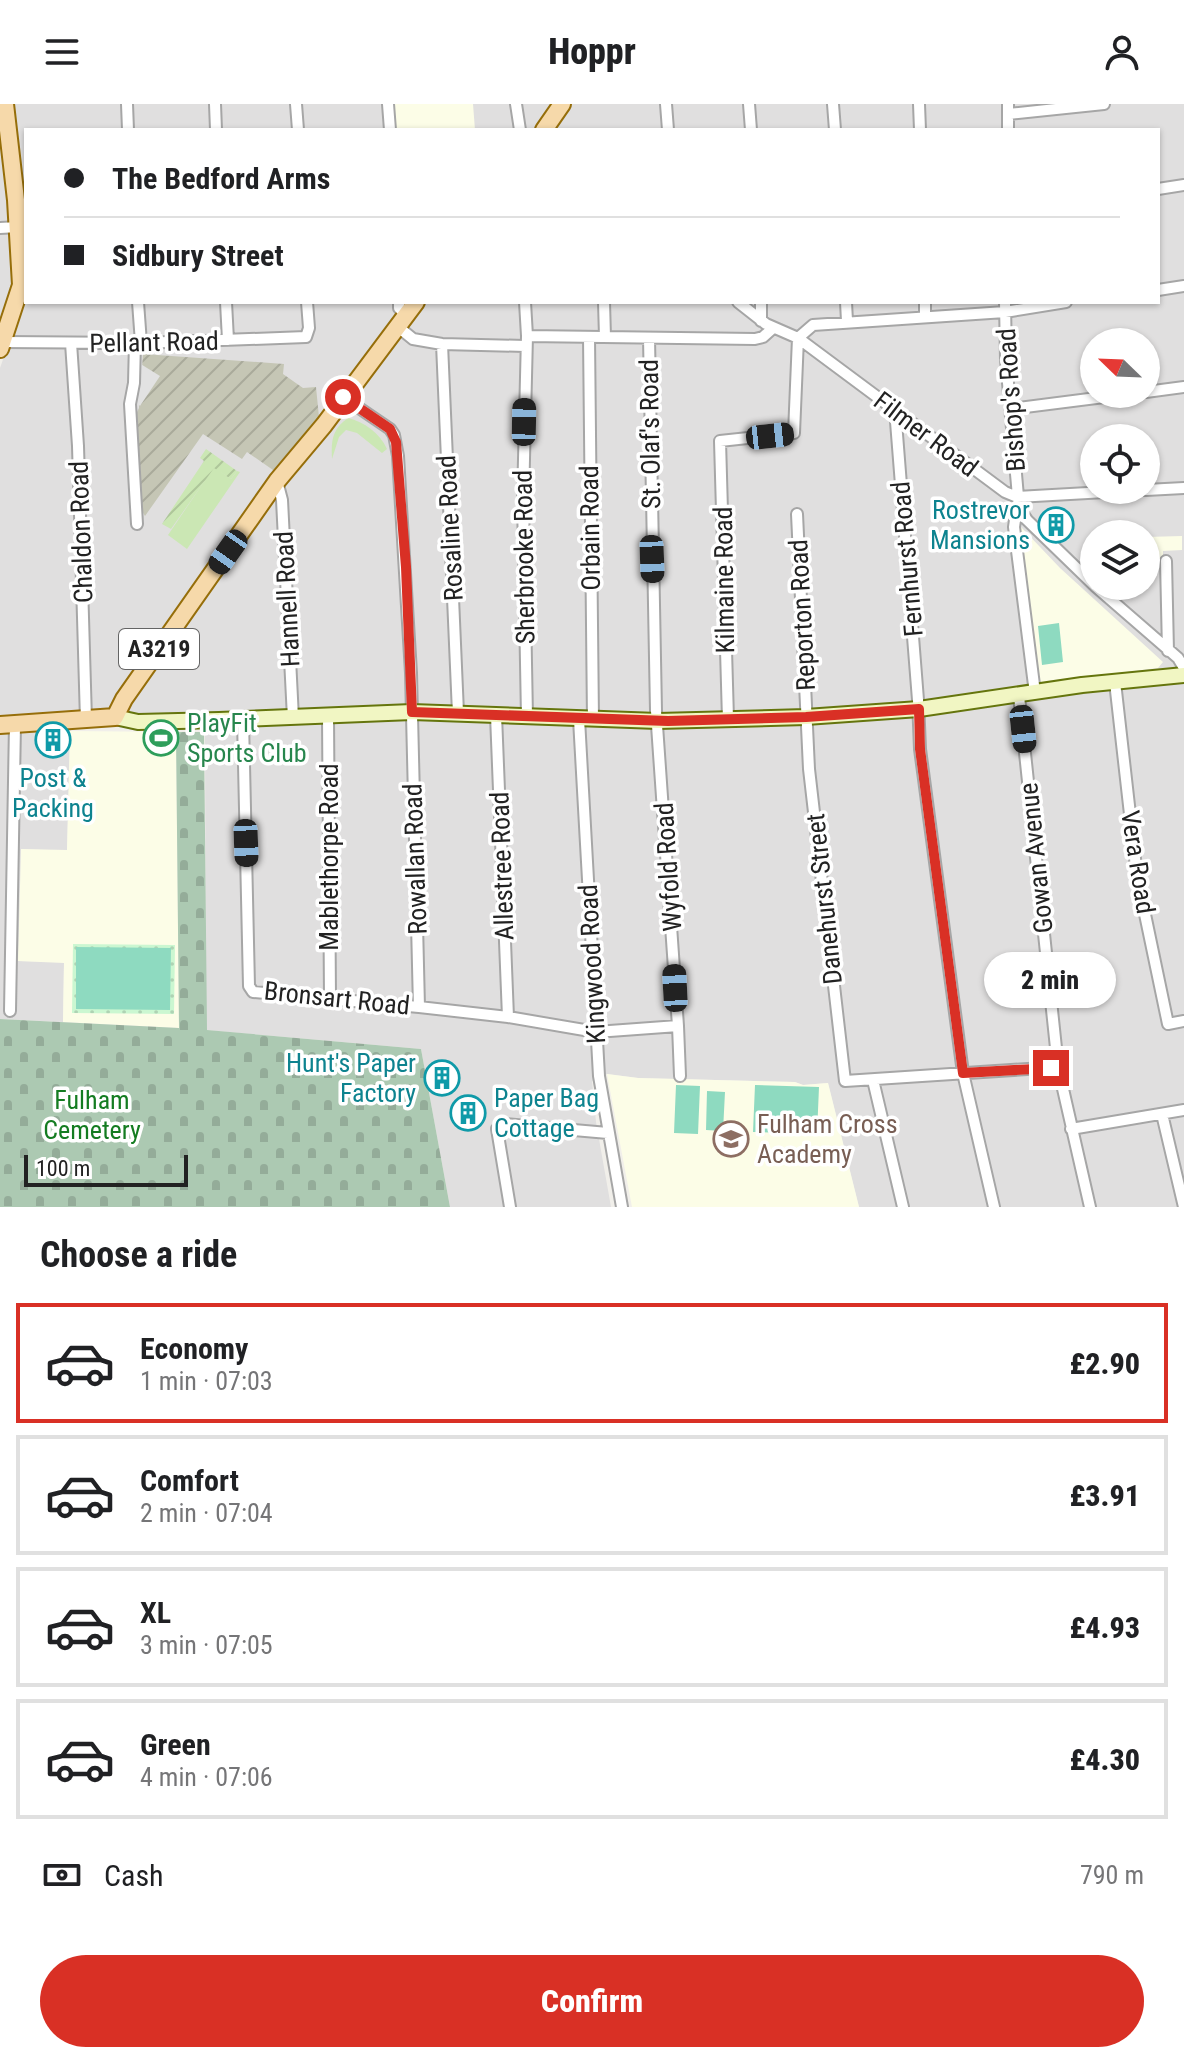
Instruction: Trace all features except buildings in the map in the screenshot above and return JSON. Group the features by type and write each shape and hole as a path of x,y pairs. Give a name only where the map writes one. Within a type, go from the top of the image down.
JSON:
{"main road":[{"path":"1,346 21,285 5,104"},
{"path":"545,128 562,104"},
{"name":"A3219","path":"115,717 124,699 277,481 324,425 404,311"},
{"path":"8,724 115,717"}],"street":[{"path":"127,104 128,128"},
{"path":"215,104 216,128"},
{"path":"296,104 298,128"},
{"path":"388,104 390,128"},
{"path":"516,104 520,128"},
{"path":"666,104 668,128"},
{"path":"749,104 751,128"},
{"path":"833,104 835,128"},
{"path":"919,104 920,128"},
{"path":"1008,109 1104,104"},
{"path":"1160,189 1184,185"},
{"path":"0,228 18,227"},
{"path":"1160,290 1184,286"},
{"path":"137,524 130,404 138,342 138,304"},
{"path":"226,304 228,340"},
{"name":"Pellant Road","path":"1,346 306,337 309,328 307,304"},
{"name":"Sherbrooke Road","path":"525,304 523,500 527,717"},
{"path":"604,304 605,337"},
{"name":"Filmer Road","path":"740,304 761,321 798,338 999,489 1017,497"},
{"path":"761,304 761,321"},
{"path":"846,304 847,321"},
{"path":"925,304 925,317"},
{"path":"798,338 813,325 1042,304"},
{"name":"Bishop's Road","path":"1005,307 1017,497"},
{"path":"404,311 413,339 442,344 589,337 755,339 763,337 773,328"},
{"name":"Orbain Road","path":"586,720 589,337"},
{"name":"St. Olaf's Road","path":"649,338 658,721"},
{"name":"Kilmaine Road","path":"728,719 720,441 794,433 798,338"},
{"name":"Chaldon Road","path":"71,343 78,446 86,720"},
{"name":"Rosaline Road","path":"442,344 458,713"},
{"path":"1160,390 1184,387"},
{"name":"Rowallan Road","path":"343,397 390,429 396,442 406,567 412,712 419,1007"},
{"path":"1010,409 1080,400"},
{"name":"Fernhurst Road","path":"895,409 920,749 963,1073 994,1207"},
{"name":"Hannell Road","path":"277,481 282,500 293,718"},
{"path":"1160,489 1184,488"},
{"path":"1080,494 1017,497 1021,513 1080,570"},
{"path":"1021,513 1014,527 1035,693"},
{"name":"Reporton Road","path":"797,514 806,717"},
{"path":"1166,561 1168,651"},
{"path":"1112,600 1178,658 1184,668"},
{"path":"115,717 138,722 412,712 658,721 806,717 919,709 1184,675"},
{"name":"Vera Road","path":"1115,682 1137,876 1168,1024 1184,1021"},
{"name":"Gowan Avenue","path":"1019,696 1058,1067 1090,1207"},
{"name":"Allestree Road","path":"496,715 508,1017"},
{"name":"Mablethorpe Road","path":"328,716 330,998"},
{"name":"Danehurst Street","path":"806,717 809,769 845,1081 873,1080"},
{"name":"Bronsart Road","path":"243,720 249,986 253,992 508,1017 596,1032"},
{"name":"Kingwood Road","path":"586,720 596,1032 608,1133 622,1207"},
{"name":"Wyfold Road","path":"658,721 680,1076"},
{"path":"8,724 10,1011"},
{"path":"596,1032 678,1026"},
{"path":"903,1207 873,1080 1058,1067"},
{"path":"1071,1129 1184,1110"},
{"path":"1162,1114 1184,1207"},
{"path":"510,1207 497,1129 505,1124 608,1133"}],"shaded area":[{"path":"11,104 1184,104 1184,1207 859,1207 828,1083 803,1085 795,1082 638,1078 607,1074 592,1081 611,1207 450,1207 421,1049 206,1030 205,733 199,717 71,715 67,851 22,849 19,961 64,962 63,1022 0,1019 0,368 24,300 24,304 1160,304 1160,128 24,128 24,269"},
{"path":"394,104 473,104 475,128 395,128"},
{"path":"0,123 18,273 0,332"},
{"path":"143,354 284,364 283,374 303,388 316,387 319,417 273,470 247,452 242,459 203,434 145,516 139,506 134,418 139,408"},
{"path":"139,363 160,376 140,406 130,398"},
{"path":"1021,527 1080,586 1080,600 1095,600 1163,662 1158,668 1039,683"},
{"path":"1182,536 1182,550 1163,551 1163,560 1160,562 1160,537"},
{"path":"70,731 176,732 179,1028 63,1022 64,963 18,961 21,849 67,850"},
{"name":"Fulham Cross Academy","path":"607,1074 638,1078 795,1082 803,1085 828,1083 859,1207 632,1207"}],"green space":[{"path":"348,418 371,429 387,449 382,453 357,433 346,430 339,437 332,459 334,436"},
{"path":"206,449 237,471 231,479 214,468 171,529 162,524 204,461 200,458"},
{"path":"214,467 231,479 237,471 240,472 187,549 168,535"},
{"path":"1059,623 1063,662 1042,665 1038,626"},
{"name":"Fulham Cemetery","path":"176,732 204,732 207,1030 421,1049 450,1207 0,1207 0,1019 179,1028"},
{"path":"73,944 175,945 174,1014 72,1013"},
{"path":"76,947 171,948 170,1010 76,1009"},
{"path":"676,1085 700,1086 698,1134 674,1133"},
{"path":"755,1085 819,1087 817,1134 753,1132"},
{"path":"707,1091 725,1092 723,1131 706,1130"}],"place":[{"name":"Rostrevor Mansions","path":"1056,525"},
{"name":"PlayFit Sports Club","path":"161,738"},
{"name":"Post & Packing","path":"53,740"},
{"name":"Hunt's Paper Factory","path":"442,1078"},
{"name":"Paper Bag Cottage","path":"468,1113"},
{"name":"Fulham Cross Academy","path":"731,1139"}],"route":[{"path":"343,397 390,429 396,442 406,567 412,712 668,721 806,717 919,709 920,749 963,1073 1051,1068"}]}
